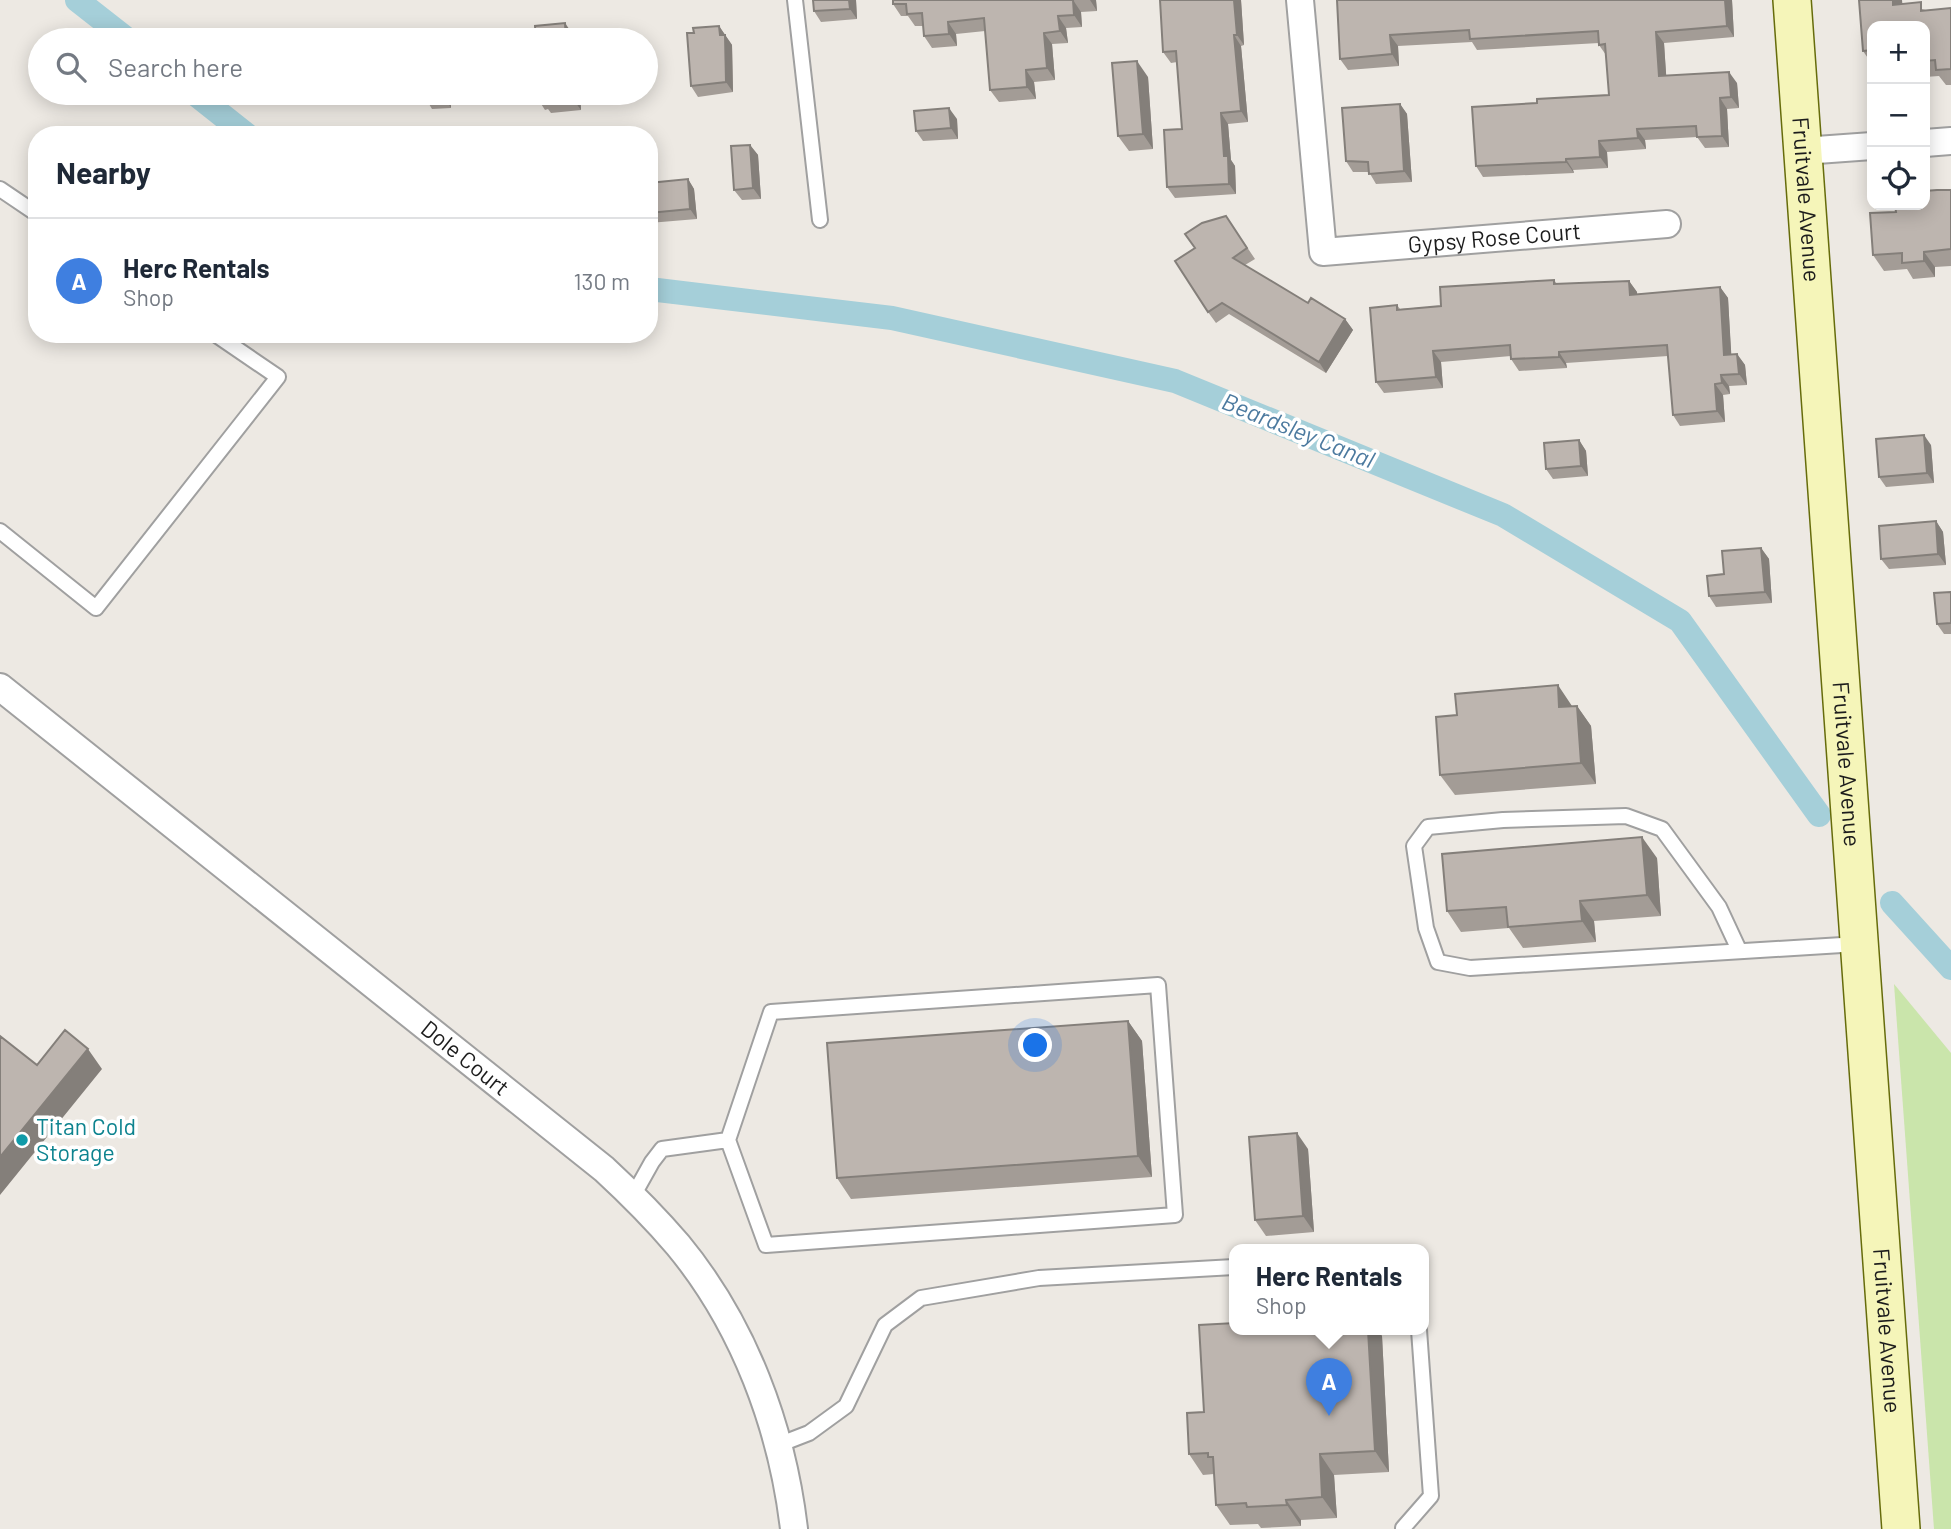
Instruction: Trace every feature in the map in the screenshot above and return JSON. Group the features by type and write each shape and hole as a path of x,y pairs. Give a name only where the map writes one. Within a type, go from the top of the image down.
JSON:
{"main road":[{"name":"Fruitvale Avenue","path":"1792,0 1901,1529"}],"street":[{"name":"Gypsy Rose Court","path":"1300,0 1323,252 1667,225"},
{"path":"1930,143 1951,141"},
{"path":"1803,151 1867,146"},
{"name":"Dole Court","path":"0,687 604,1169 633,1196 680,1247 711,1292 738,1339 755,1376 778,1445 794,1529"}],"lane":[{"path":"795,0 820,220"},
{"path":"0,189 28,208"},
{"path":"0,531 96,608 278,377 228,343"},
{"path":"1739,950 1719,907 1662,829 1626,816 1503,820 1428,827 1414,846 1426,928 1437,962 1470,968 1858,944"},
{"path":"1158,985 1175,1216 766,1245 728,1140 771,1012 1158,985"},
{"path":"633,1196 662,1149 728,1140"},
{"path":"778,1445 809,1433 846,1406 885,1325 920,1298 1039,1278 1229,1268"},
{"path":"1400,1529 1431,1496 1419,1335"}],"green space":[{"path":"1894,984 1951,1053 1951,1529 1934,1529"}],"building":[{"path":"813,0 849,0 850,9 814,11"},
{"path":"893,0 1073,0 1074,15 1058,16 1060,31 1044,33 1047,68 1026,70 1027,87 990,90 984,18 948,22 949,34 924,36 922,13 907,14 906,4 893,4"},
{"path":"1160,0 1234,0 1237,35 1234,35 1241,111 1221,113 1224,156 1228,156 1229,184 1167,187 1164,130 1182,129 1176,51 1163,52"},
{"path":"1337,0 1725,0 1727,26 1656,32 1659,76 1729,72 1731,97 1720,98 1722,136 1697,137 1696,126 1637,129 1638,138 1599,141 1600,157 1566,159 1566,162 1476,166 1472,107 1537,103 1537,99 1609,95 1605,44 1599,45 1598,31 1470,39 1469,30 1390,35 1392,54 1340,59"},
{"path":"1859,0 1893,0 1893,5 1921,2 1921,11 1951,8 1951,69 1936,70 1935,60 1930,60 1930,21 1867,21 1867,51 1863,51"},
{"path":"565,23 565,28 535,28"},
{"path":"719,26 720,35 725,35 726,82 691,86 687,33 694,33 693,28"},
{"path":"1137,61 1143,134 1118,136 1112,63"},
{"path":"1400,104 1404,171 1369,174 1368,162 1346,161 1342,108"},
{"path":"949,108 951,128 916,131 914,111"},
{"path":"750,145 753,188 734,190 731,146"},
{"path":"688,179 690,209 658,212 658,182"},
{"path":"1951,190 1951,249 1924,252 1924,261 1902,263 1902,253 1873,255 1870,213 1930,210 1930,191"},
{"path":"1226,216 1247,248 1233,258 1308,303 1311,298 1345,319 1319,362 1222,303 1208,312 1175,261 1195,248 1185,234 1202,223"},
{"path":"1554,280 1554,284 1629,281 1630,295 1720,287 1724,355 1737,354 1739,374 1721,375 1722,383 1715,384 1717,411 1673,415 1667,345 1559,352 1559,357 1511,359 1510,345 1433,351 1436,377 1376,382 1370,308 1397,305 1397,310 1441,306 1440,287"},
{"path":"1924,435 1927,473 1879,477 1876,439"},
{"path":"1579,440 1581,466 1546,469 1544,443"},
{"path":"1936,521 1938,554 1881,559 1879,526"},
{"path":"1761,548 1765,592 1709,596 1707,576 1724,574 1722,551"},
{"path":"1951,592 1951,623 1937,624 1934,593"},
{"path":"1558,685 1559,707 1577,706 1581,763 1440,775 1436,717 1457,715 1455,694"},
{"path":"1642,837 1647,895 1580,901 1582,921 1508,927 1506,907 1447,911 1442,854"},
{"path":"1128,1021 1138,1156 837,1178 827,1043"},
{"path":"65,1030 88,1049 0,1157 0,1036 37,1065"},
{"path":"1297,1133 1303,1216 1255,1220 1249,1137"},
{"path":"1229,1323 1229,1335 1368,1335 1375,1451 1320,1454 1322,1497 1286,1500 1287,1505 1216,1505 1213,1457 1208,1457 1208,1453 1189,1454 1187,1413 1204,1412 1199,1325"}],"waterway":[{"name":"Beardsley Canal","path":"77,0 113,28"},
{"name":"Beardsley Canal","path":"209,105 236,126"},
{"name":"Beardsley Canal","path":"658,290 892,318 1175,381 1503,515 1680,621 1819,815"},
{"name":"Beardsley Canal","path":"1892,903 1951,968"}],"place":[{"name":"Titan Cold Storage","path":"22,1140"},
{"name":"Herc Rentals","path":"1329,1416"}]}
